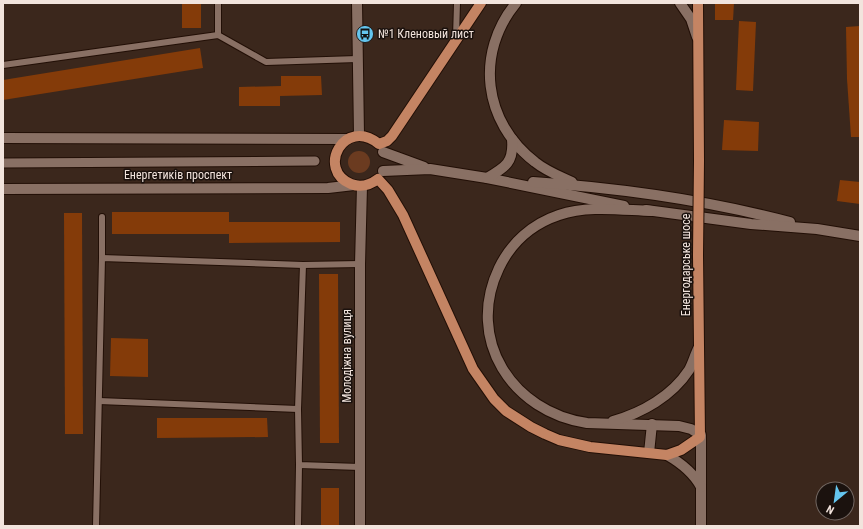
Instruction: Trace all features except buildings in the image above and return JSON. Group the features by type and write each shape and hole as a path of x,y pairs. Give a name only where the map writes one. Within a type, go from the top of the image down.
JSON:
{"main road":[{"path":"481,3 392,136 381,148 373,139 366,136 358,136 347,139 340,144 336,152 335,160 336,168 340,176 346,182 358,186 368,185 380,175 403,215 473,369 494,399 506,411 531,427 559,440 590,447 667,455 681,450 700,437"},
{"name":"Енергодарське шосе","path":"698,3 700,437"}],"street":[{"path":"357,3 358,136"},
{"path":"516,3 502,23 496,36 490,61 490,86 496,112 506,132 523,152 551,172 577,185"},
{"path":"680,3 691,19 698,41"},
{"path":"3,138 347,139"},
{"path":"487,178 504,168 509,162 512,156 512,139"},
{"path":"381,148 385,161 380,175 430,169"},
{"path":"381,148 430,169 487,178 652,211 745,223 817,229 860,236"},
{"path":"3,163 315,161"},
{"path":"487,178 577,185 701,202 743,210 817,229"},
{"name":"Енергетиків проспект","path":"3,189 328,188 358,186"},
{"name":"Молодіжна вулиця","path":"358,186 360,264 360,526"},
{"path":"652,211 586,209 558,215 528,232 510,249 498,270 491,290 488,318 489,332 496,358 509,380 528,399 551,413 575,422 598,424 652,424 685,427 696,431 700,434 700,437"},
{"path":"598,424 630,416 664,396 683,378 689,369 699,347"},
{"path":"649,453 652,424"},
{"name":"Енергодарське шосе","path":"700,437 701,526"},
{"path":"667,455 685,467 697,480 701,488"}],"lane":[{"path":"218,3 218,35"},
{"path":"456,39 457,3"},
{"path":"3,65 218,35 266,62 357,59"},
{"path":"96,526 102,217"},
{"path":"102,258 303,265 360,264"},
{"path":"298,526 298,409 303,265"},
{"path":"99,401 298,409"},
{"path":"299,465 360,467"}],"shaded area":[{"path":"355,151 363,151 370,158 370,166 363,173 355,173 348,166 348,158"}],"place":[{"name":"№1 Кленовый лист","path":"365,34"}]}
